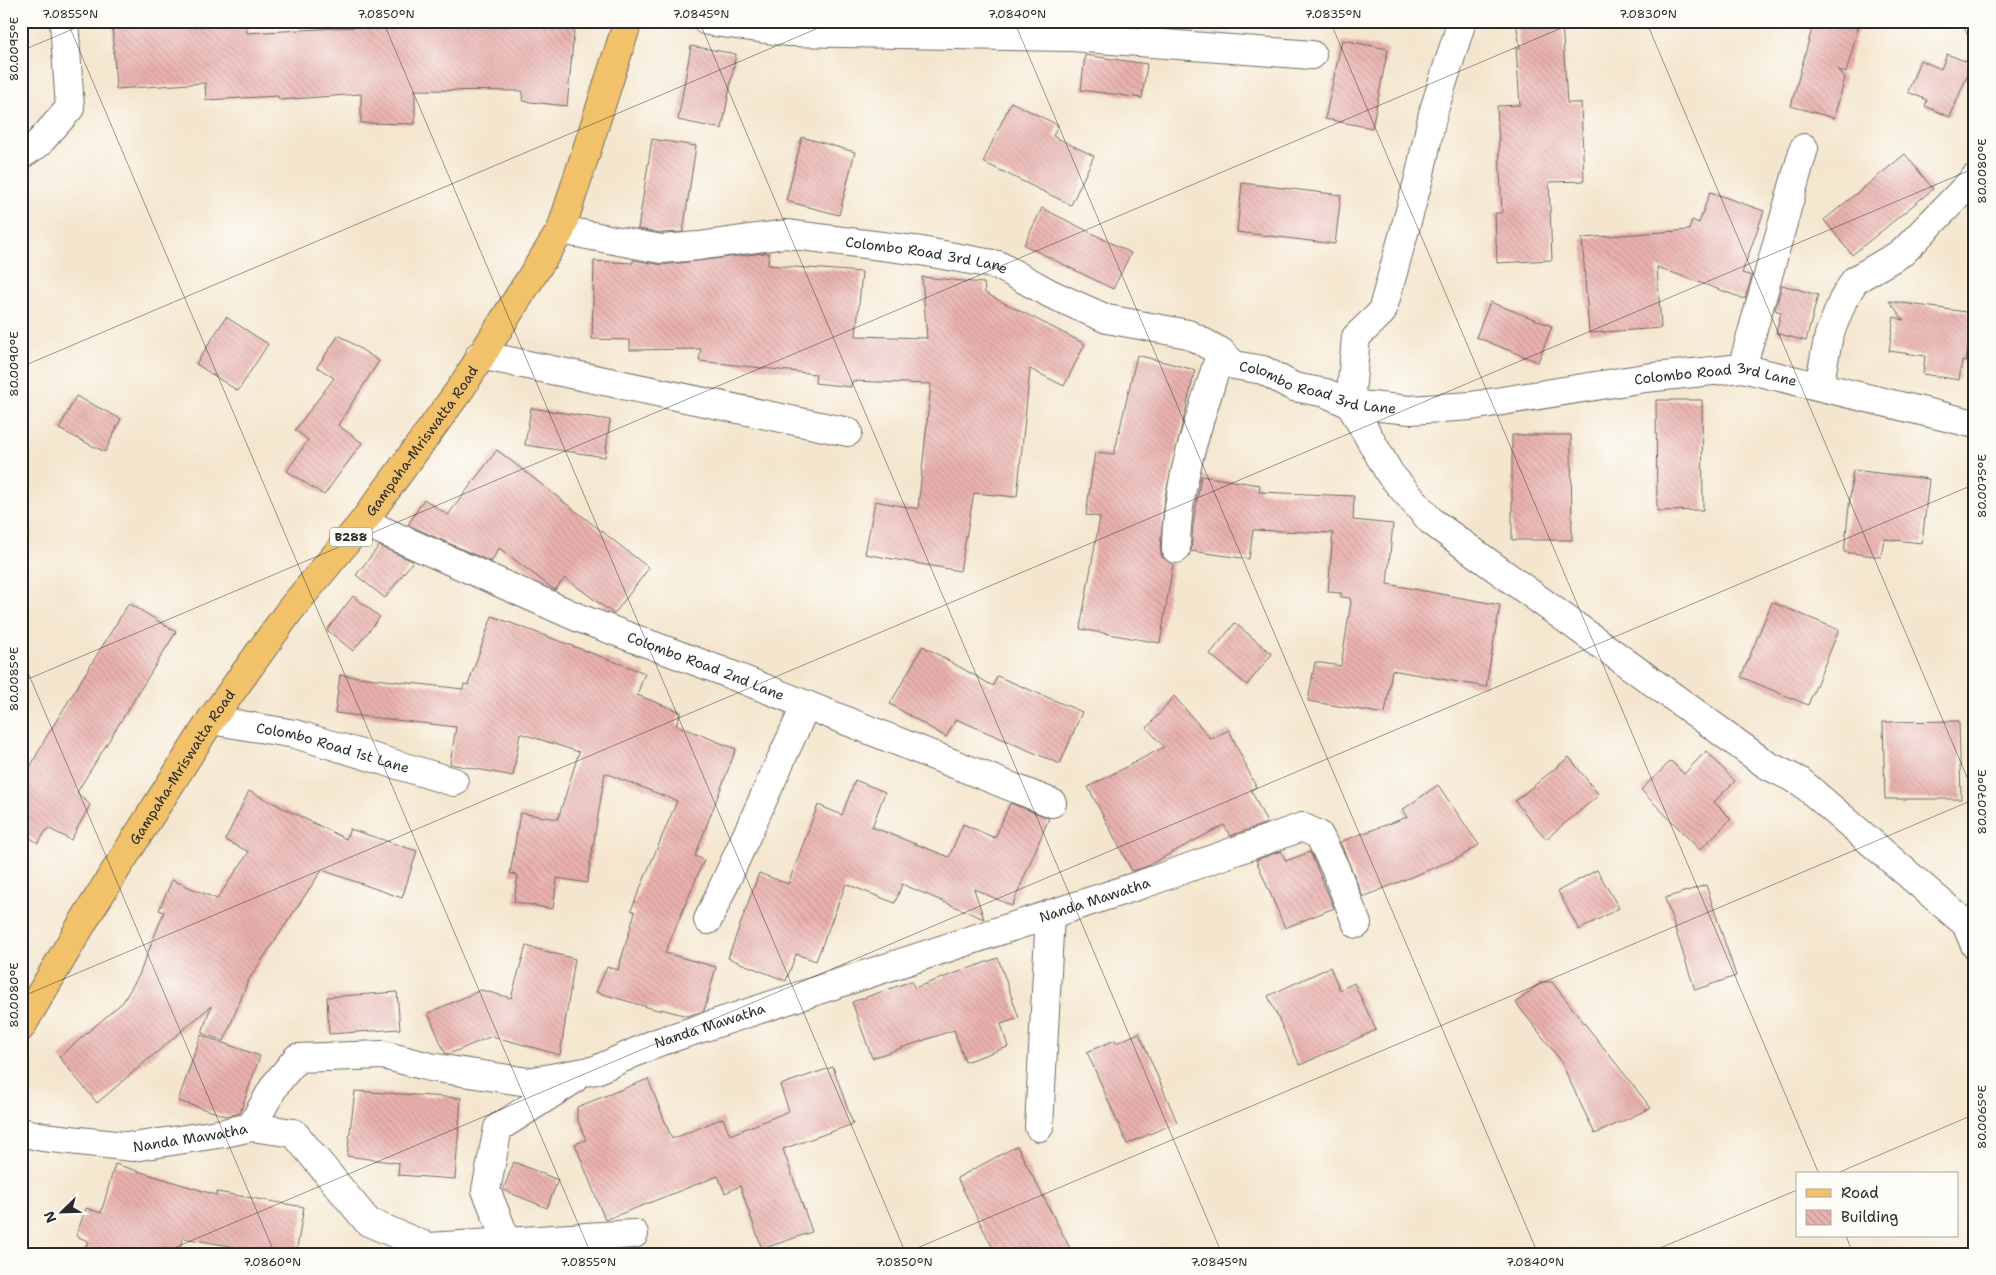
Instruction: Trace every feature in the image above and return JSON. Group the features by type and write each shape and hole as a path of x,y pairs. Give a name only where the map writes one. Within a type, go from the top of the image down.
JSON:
{"main road":[{"name":"Gampaha-Mriswatta Road","path":"21,1028 89,912 211,720 290,610 363,522 461,388 480,355 561,230 628,21"}],"street":[{"path":"21,155 38,144 70,108 64,21"},
{"path":"707,21 788,32 1072,37 1312,55"},
{"path":"1462,21 1433,113 1417,187 1382,312 1356,337 1350,404 1390,474 1431,521 1768,764 1801,782 1966,924 1975,945"},
{"path":"1742,368 1804,148"},
{"path":"1819,386 1829,335 1843,300 1855,280 1903,252 1975,178"},
{"name":"Colombo Road 3rd Lane","path":"561,230 661,248 699,246 786,234 921,251 998,266 1050,294 1107,319 1188,334 1220,352 1234,365 1263,370 1294,387 1326,393 1350,404 1410,410 1471,406 1645,378 1742,368 1975,424"},
{"path":"1176,549 1176,518 1188,460 1220,352"},
{"path":"480,355 848,432"},
{"name":"Colombo Road 2nd Lane","path":"363,522 579,618 719,670 1052,803"},
{"path":"708,920 806,705"},
{"name":"Colombo Road 1st Lane","path":"211,720 295,734 454,782"},
{"name":"Nanda Mawatha","path":"21,1132 43,1137 133,1147 251,1127 275,1085 297,1058 383,1055 430,1067 528,1082 596,1070 656,1043 1143,884 1302,826 1319,835 1335,868 1357,924"},
{"path":"1039,1127 1050,914"},
{"path":"510,1248 486,1190 498,1128 585,1072"},
{"path":"251,1127 294,1133 368,1222 428,1247 510,1248 634,1234"}],"building":[{"path":"112,21 246,21 247,33 355,27 355,21 575,21 567,106 522,101 523,91 415,90 415,124 361,123 361,94 279,100 278,96 206,100 205,83 116,89"},
{"path":"1516,21 1562,21 1567,103 1581,103 1584,181 1549,182 1552,260 1497,263 1495,213 1502,213 1497,106 1520,105 1516,48 1520,48"},
{"path":"1814,21 1860,21 1846,73 1837,69 1845,78 1834,118 1791,106"},
{"path":"1342,40 1388,49 1372,128 1325,119"},
{"path":"691,46 736,54 722,129 678,120"},
{"path":"1947,54 1972,64 1950,117 1925,106 1927,100 1908,92 1920,60 1941,69"},
{"path":"1085,55 1147,64 1142,98 1081,90"},
{"path":"1011,102 1058,125 1053,136 1094,156 1071,205 983,162"},
{"path":"802,137 855,152 839,215 786,201"},
{"path":"652,139 696,146 683,232 662,233 638,229"},
{"path":"1905,154 1933,189 1852,255 1824,220"},
{"path":"1242,183 1341,195 1335,244 1237,232"},
{"path":"1710,192 1764,211 1742,273 1752,276 1745,299 1657,267 1661,328 1589,333 1582,238 1689,230 1692,220 1699,223"},
{"path":"1042,208 1131,253 1113,289 1024,245"},
{"path":"769,253 768,265 862,272 856,336 927,338 922,277 984,283 985,293 1085,344 1064,386 1030,369 1017,497 974,493 960,571 865,554 875,501 918,509 931,384 852,381 851,387 815,383 816,374 699,361 701,349 630,350 630,340 592,339 594,261 633,263 633,260 662,265"},
{"path":"1782,285 1818,295 1806,341 1776,333 1781,312 1775,310"},
{"path":"1889,301 1973,313 1966,362 1962,361 1959,380 1923,374 1925,356 1889,351 1894,317 1904,320"},
{"path":"1490,302 1552,326 1538,362 1476,337"},
{"path":"226,317 268,344 238,391 196,364"},
{"path":"339,335 379,361 338,425 362,443 324,495 287,471 308,440 295,430 334,378 317,367"},
{"path":"1137,355 1195,370 1165,497 1160,549 1162,557 1173,564 1160,643 1080,629 1100,517 1086,515 1095,452 1114,454"},
{"path":"76,396 121,419 105,452 59,429"},
{"path":"1656,400 1702,400 1703,510 1657,511"},
{"path":"531,408 610,420 605,457 525,445"},
{"path":"1512,435 1571,435 1572,540 1512,540"},
{"path":"497,450 649,568 614,614 565,578 555,590 499,548 491,562 408,525 424,499 448,515"},
{"path":"1853,470 1929,479 1922,543 1884,539 1881,557 1844,552"},
{"path":"1201,476 1260,485 1259,492 1354,496 1353,520 1393,524 1387,584 1500,605 1486,687 1392,670 1385,714 1308,701 1315,662 1341,666 1351,602 1350,598 1341,597 1341,593 1328,592 1333,533 1253,530 1249,559 1191,551"},
{"path":"379,546 413,561 385,598 356,575"},
{"path":"353,596 380,617 353,651 327,630"},
{"path":"1772,602 1839,630 1808,705 1741,677"},
{"path":"129,603 176,632 77,792 90,805 71,840 48,828 38,843 21,832 21,785 45,739"},
{"path":"492,616 645,673 637,695 681,712 676,725 736,749 695,856 704,860 665,953 716,967 704,1011 687,1016 661,1009 661,1011 596,992 607,967 618,970 635,912 631,910 677,801 605,773 587,883 557,878 553,909 514,902 518,875 510,874 520,813 558,819 579,752 520,733 513,776 450,764 456,727 335,713 340,675 463,689 464,684 468,685"},
{"path":"1235,623 1272,654 1247,685 1210,654"},
{"path":"923,646 993,686 997,676 1082,712 1060,764 956,719 946,737 890,704"},
{"path":"1174,696 1211,739 1229,730 1256,787 1251,790 1267,823 1230,836 1224,825 1145,867 1132,871 1088,787 1164,747 1147,728"},
{"path":"1959,721 1961,799 1885,799 1883,722"},
{"path":"1706,751 1735,781 1714,802 1731,819 1700,850 1641,790 1671,761 1684,774"},
{"path":"1569,757 1599,795 1546,839 1515,801"},
{"path":"855,780 885,792 872,827 949,857 963,824 995,838 1010,803 1049,818 1012,906 974,889 984,919 902,884 895,903 846,884 816,961 796,954 786,981 728,958 759,873 788,884 818,805 842,815"},
{"path":"1438,785 1479,845 1462,856 1363,897 1340,842 1407,817 1402,810"},
{"path":"249,791 346,839 350,829 417,851 402,898 322,870 248,981 224,1041 202,1033 211,1006 97,1103 59,1057 123,1002 139,975 164,912 159,910 172,880 217,899 249,852 225,840"},
{"path":"1281,851 1286,861 1310,852 1334,908 1285,928 1256,860"},
{"path":"1597,870 1619,908 1579,930 1558,891"},
{"path":"1706,885 1736,976 1695,990 1665,898"},
{"path":"526,946 575,959 560,1055 492,1036 449,1054 445,1053 428,1013 481,990 511,998"},
{"path":"998,958 1019,1018 1001,1024 1008,1047 965,1062 954,1030 872,1058 852,1002 912,981 914,988"},
{"path":"1330,967 1340,990 1354,983 1376,1030 1300,1065 1268,996"},
{"path":"1541,982 1552,982 1651,1108 1595,1134 1559,1058 1516,1003"},
{"path":"397,992 400,1029 329,1034 327,997"},
{"path":"1139,1033 1177,1122 1127,1144 1087,1052 1115,1040 1116,1043"},
{"path":"201,1035 260,1056 240,1113 227,1116 178,1101"},
{"path":"833,1067 853,1124 783,1149 812,1232 762,1249 740,1186 725,1193 718,1176 605,1220 575,1144 586,1140 577,1118 577,1107 648,1079 672,1139 723,1118 730,1135 789,1111 780,1085"},
{"path":"355,1091 461,1098 455,1179 398,1175 399,1163 347,1156"},
{"path":"1017,1146 1073,1254 996,1254 957,1178"},
{"path":"514,1162 558,1180 547,1208 503,1190"},
{"path":"115,1164 216,1195 217,1192 304,1207 296,1254 278,1254 183,1238 178,1254 83,1254 88,1241 76,1236 86,1208 101,1213"}]}
